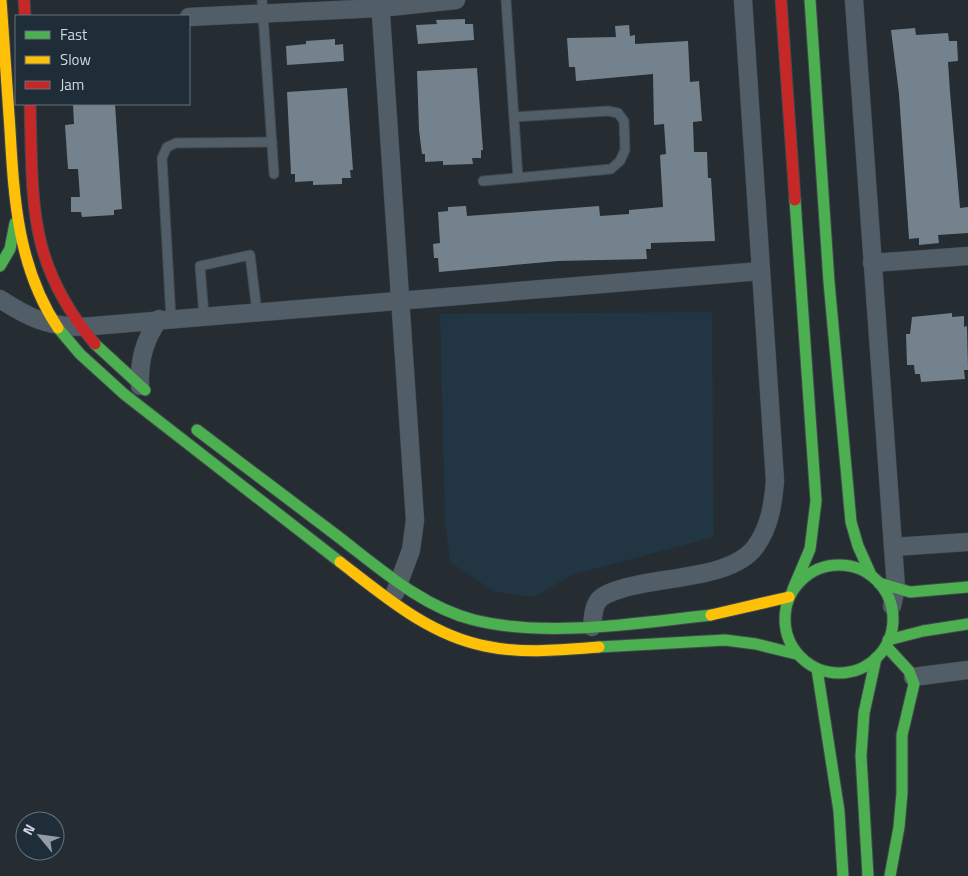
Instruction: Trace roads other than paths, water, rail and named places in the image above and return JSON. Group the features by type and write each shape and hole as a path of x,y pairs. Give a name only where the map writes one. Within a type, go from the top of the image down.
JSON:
{"street":[{"path":"0,267 13,239 15,217 10,26 1,0"},
{"path":"24,0 25,15"},
{"path":"190,17 263,7 456,0"},
{"path":"592,627 594,611 599,600 613,591 656,580 709,572 736,563 755,548 767,529 773,507 776,481 743,0"},
{"path":"781,0 816,501 810,549 791,593 784,622 788,639 796,654 809,665 825,672 842,674 861,669 876,658 887,643 893,625 892,606 882,582 858,546 852,522 829,282 810,0"},
{"path":"854,0 893,547 882,582"},
{"path":"380,4 415,520 411,550 392,602"},
{"path":"30,105 36,213 43,256 65,303 81,327 99,349 155,398"},
{"path":"15,217 26,261 36,288 56,326 85,360 124,394 392,602 422,622 454,637 483,646 512,650 570,650 714,640 743,641 796,654"},
{"path":"0,267 43,256"},
{"path":"872,263 968,256"},
{"path":"0,299 30,317 56,326 81,327 761,272"},
{"path":"140,386 139,368 142,350 149,334 165,319"},
{"path":"187,422 399,584 447,611 474,620 516,627 592,627 723,614 791,593 804,576 819,568 836,564 855,566 882,582 910,592 968,587"},
{"path":"893,547 968,542"},
{"path":"887,643 923,630 968,624"},
{"path":"887,643 913,677 914,692 902,735 901,801 890,876"},
{"path":"868,876 861,756 864,712 876,658"},
{"path":"817,668 839,811 843,876"},
{"path":"913,677 968,670"}],"lane":[{"path":"506,0 518,178"},
{"path":"263,7 274,174"},
{"path":"483,182 611,169 620,161 625,150 624,121 618,114 608,111 514,118"},
{"path":"165,319 162,158 167,147 176,143 272,142"},
{"path":"204,316 200,266 250,255 257,312"}]}
